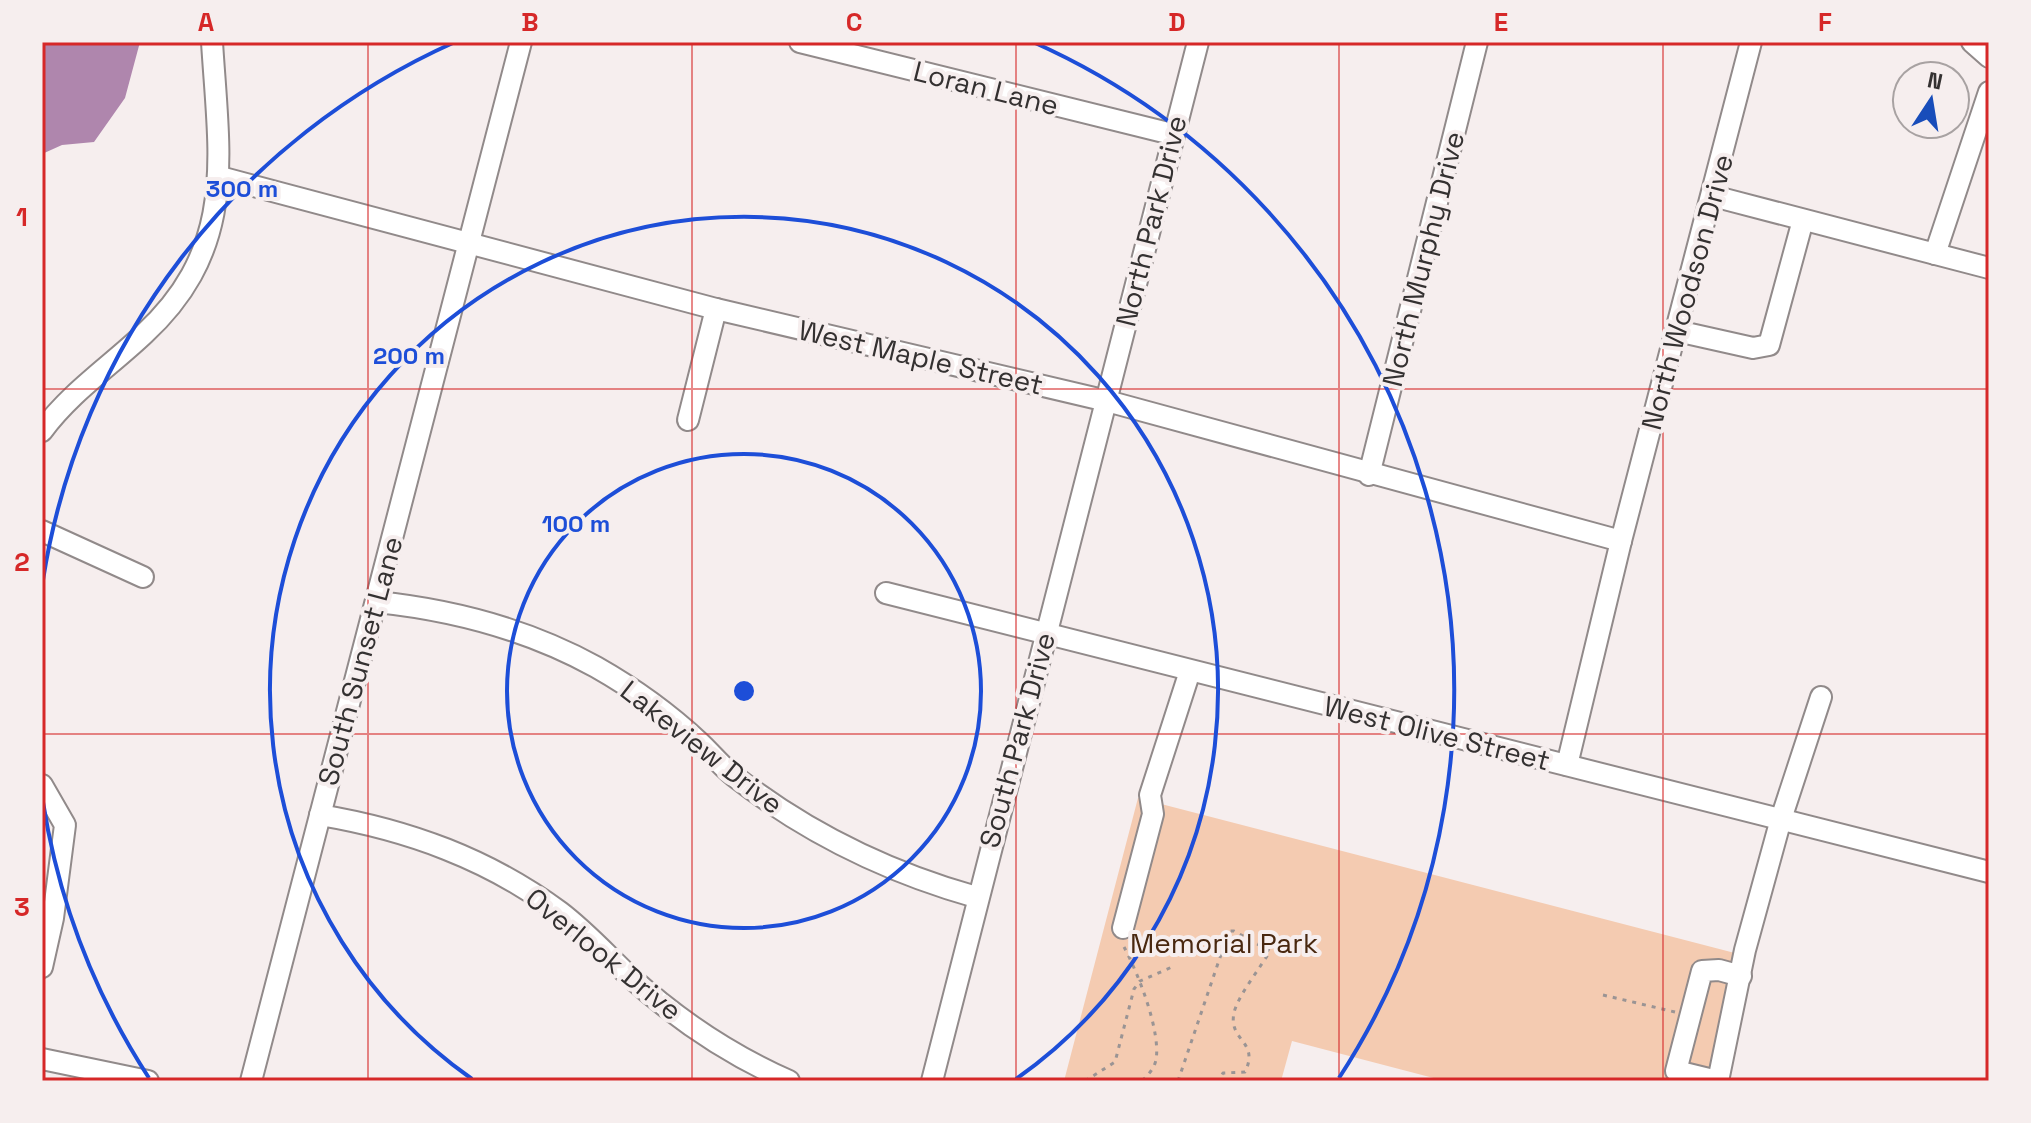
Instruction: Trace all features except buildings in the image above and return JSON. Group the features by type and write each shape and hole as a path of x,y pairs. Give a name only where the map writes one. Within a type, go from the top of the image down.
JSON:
{"street":[{"path":"42,431 80,388 143,336 185,287 209,236 220,177 212,42"},
{"name":"South Sunset Lane","path":"251,1081 521,42"},
{"name":"Loran Lane","path":"800,42 1172,134"},
{"name":"North Park Drive","path":"1107,401 1172,134 1198,42"},
{"name":"North Murphy Drive","path":"1369,475 1477,42"},
{"name":"North Woodson Drive","path":"1567,765 1621,541 1751,42"},
{"path":"1972,42 1989,57"},
{"path":"1935,254 1989,92"},
{"name":"West Maple Street","path":"220,177 716,309 1107,401 1369,475 1621,541"},
{"path":"1713,196 1989,268"},
{"path":"1677,331 1753,348 1769,345 1803,220"},
{"path":"688,420 716,309"},
{"name":"South Park Drive","path":"932,1081 976,897 1107,401"},
{"path":"42,531 143,577"},
{"name":"West Olive Street","path":"886,593 1989,872"},
{"name":"Lakeview Drive","path":"377,602 468,616 555,646 636,692 673,719 730,773 810,829 888,868 976,897"},
{"path":"1123,928 1153,814 1150,795 1190,671"},
{"path":"1741,976 1719,970 1702,971 1676,1071 1717,1081 1741,976 1745,950 1781,819 1821,697"},
{"path":"42,785 65,825 53,918 42,967"},
{"name":"Overlook Drive","path":"320,815 404,833 491,868 563,914 626,973 701,1033 789,1081"},
{"path":"42,1059 148,1081"}],"path":[{"path":"1123,928 1117,933 1140,981 1154,1033 1156,1058 1142,1081"},
{"path":"1178,1081 1229,931 1234,931 1266,946 1270,951 1234,1012 1235,1032 1249,1047 1251,1061 1245,1072 1223,1073 1218,1081"},
{"path":"1085,1081 1115,1062 1134,989 1140,981 1172,967"},
{"path":"1603,995 1691,1015"}],"green space":[{"name":"Memorial Park","path":"1138,798 1754,958 1719,1081 1445,1081 1292,1041 1281,1081 1064,1081"}],"shaded area":[{"path":"46,42 140,42 125,98 94,142 62,145 42,154 42,53"}]}
